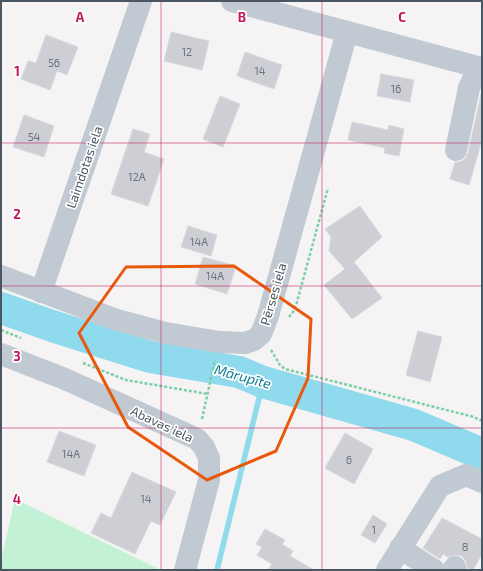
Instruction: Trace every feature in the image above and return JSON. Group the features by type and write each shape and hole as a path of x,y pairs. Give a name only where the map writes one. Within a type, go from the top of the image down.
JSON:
{"street":[{"name":"Laimdotas iela","path":"41,292 141,1"},
{"path":"232,1 480,68 469,88 456,150"},
{"name":"Pērses iela","path":"41,292 114,319 166,333 219,342 245,343 254,340 261,334 270,309 347,32"},
{"path":"1,276 41,292"},
{"name":"Abavas iela","path":"1,354 65,379 197,439 204,447 209,458 209,480 185,570"},
{"path":"387,570 440,486 466,475 482,482"},
{"path":"400,548 434,570"}],"path":[{"path":"1,330 23,339"},
{"path":"261,334 280,365 285,369 482,420"},
{"path":"197,439 210,386 216,353"},
{"path":"82,363 126,380 208,394"}],"highlighted area":[{"path":"234,266 311,319 308,378 276,451 207,480 128,427 79,333 126,267"}],"green space":[{"path":"15,499 161,570 1,570 1,560"}],"building":[{"path":"171,32 209,41 202,70 164,61"},
{"path":"46,35 78,47 67,75 57,71 50,90 21,79 28,61 36,63"},
{"path":"245,52 282,65 274,89 237,76"},
{"path":"381,74 414,80 410,102 377,96"},
{"path":"482,90 482,140 469,185 450,179 455,162 460,162 465,159 468,153"},
{"path":"220,96 240,104 223,147 203,139"},
{"path":"24,115 54,126 44,157 13,147"},
{"path":"352,122 388,130 389,125 404,129 399,156 384,153 385,148 348,140"},
{"path":"133,129 150,134 144,152 164,159 148,206 111,194"},
{"path":"360,206 382,237 354,262 382,298 352,319 324,285 345,269 329,251 331,237 325,229"},
{"path":"188,226 217,235 211,256 181,247"},
{"path":"203,257 236,266 227,294 195,284"},
{"path":"418,331 442,337 430,382 406,375"},
{"path":"59,431 96,445 84,476 47,462"},
{"path":"345,433 373,449 354,484 325,468"},
{"path":"132,472 176,492 160,525 151,521 135,554 91,533 101,513 111,518"},
{"path":"373,515 387,524 375,543 361,535"},
{"path":"442,518 482,539 482,554 473,570 467,568 466,561 462,556 455,555 448,557 443,554 440,559 423,548"},
{"path":"265,529 285,540 282,544 293,551 290,556 314,570 268,570 272,564 257,555 262,547 256,544"}],"waterway":[{"name":"Mārupīte","path":"1,308 150,357 239,372 263,382 414,425 482,454"},
{"path":"217,570 263,382"}]}
